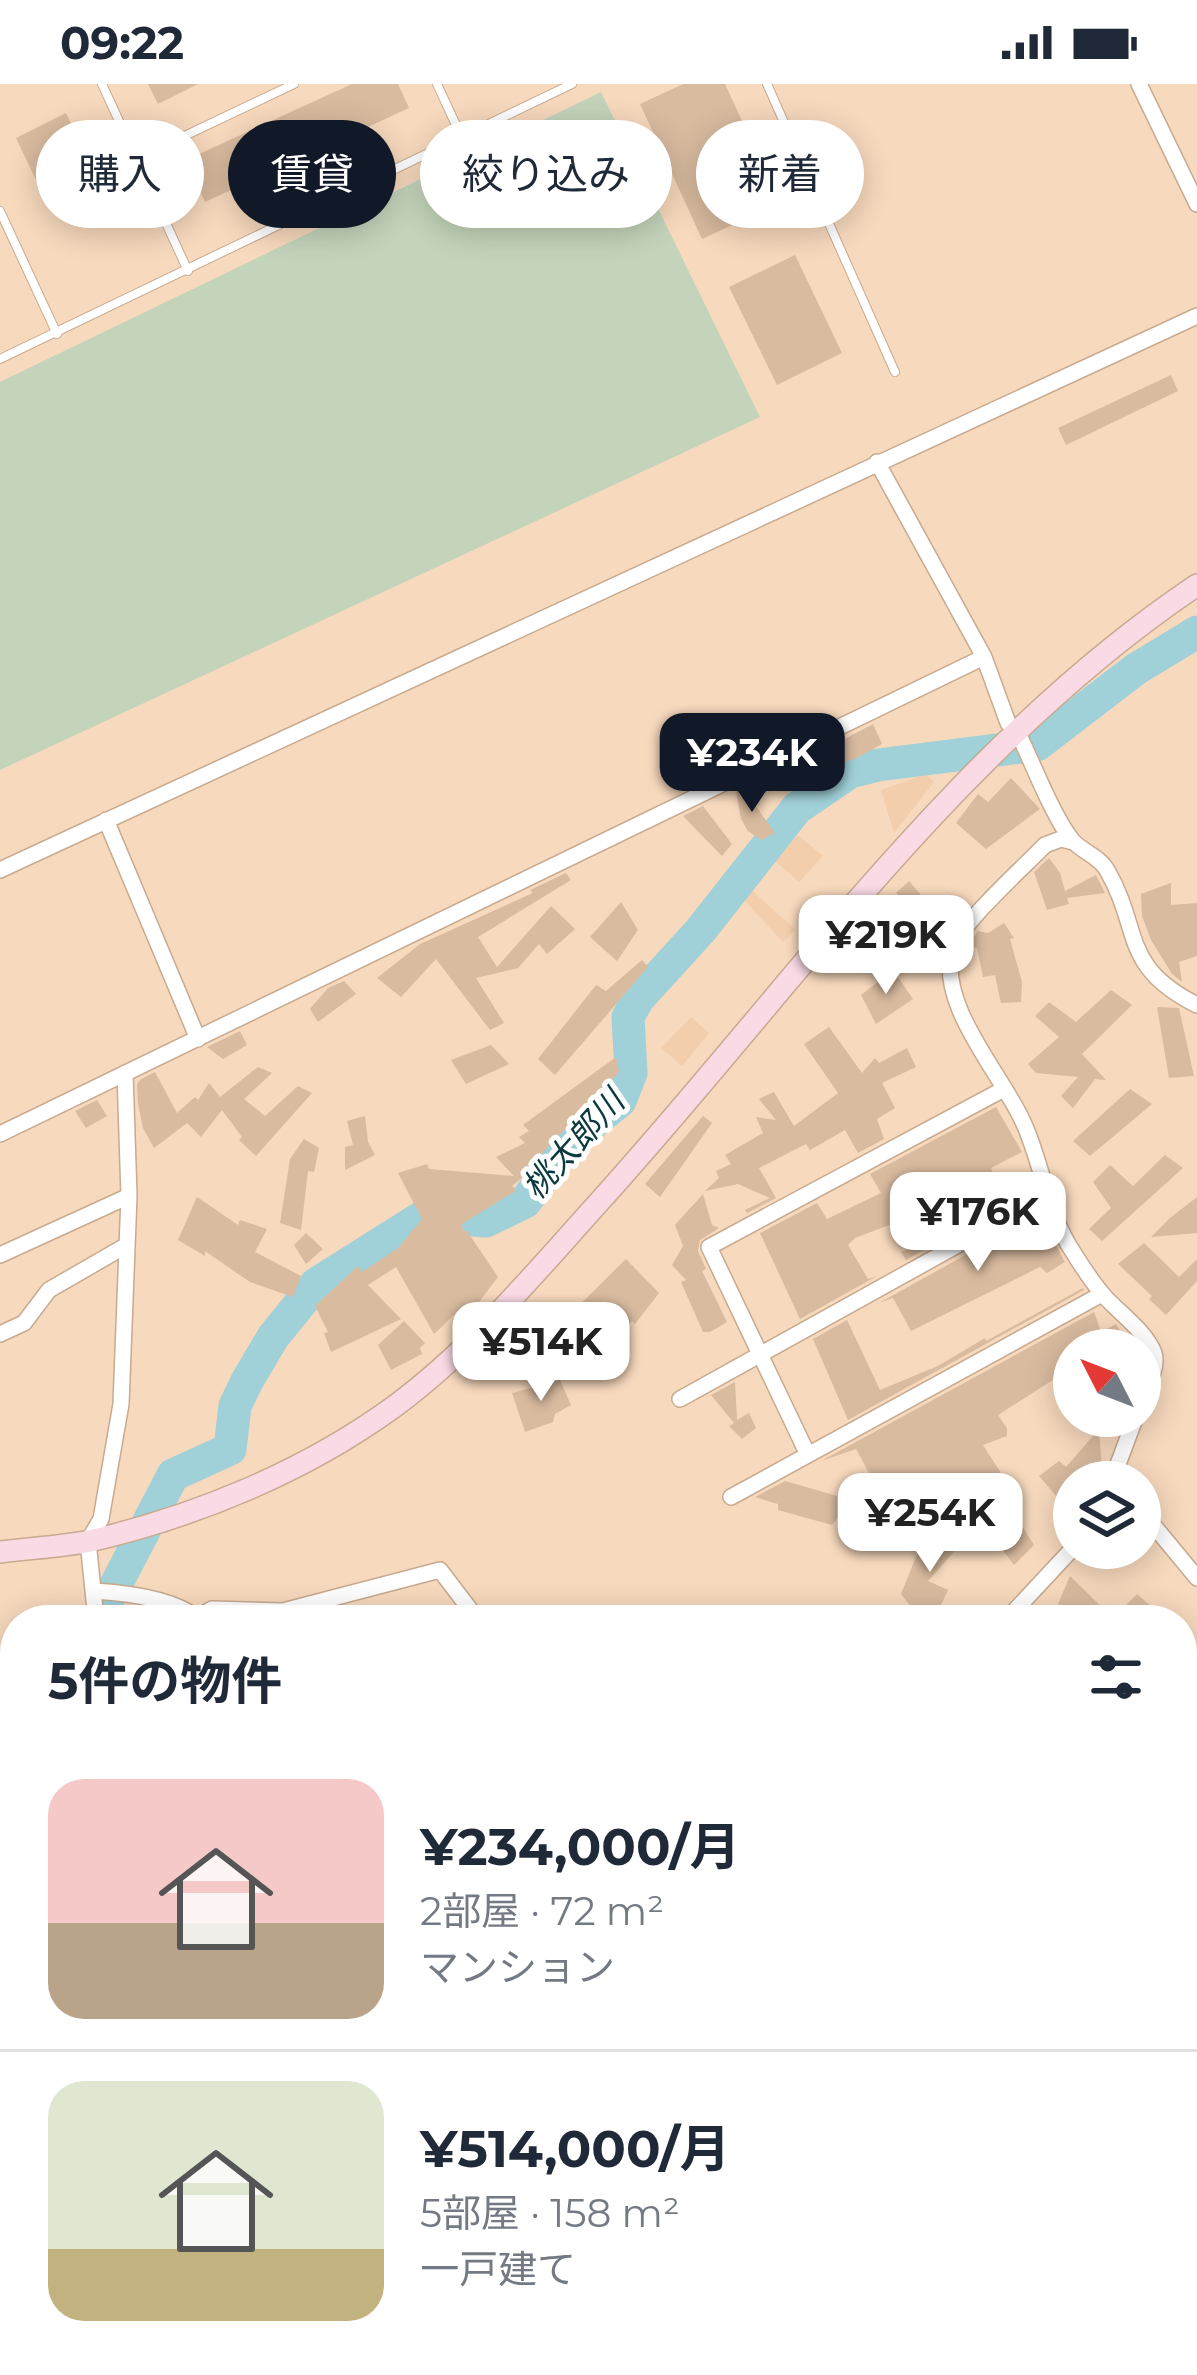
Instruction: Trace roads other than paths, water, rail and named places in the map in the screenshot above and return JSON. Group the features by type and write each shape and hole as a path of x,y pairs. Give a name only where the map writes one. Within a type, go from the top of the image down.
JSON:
{"street":[{"path":"1139,84 1192,180 1197,204"},
{"path":"0,870 1197,316"},
{"path":"877,462 984,657 1008,723 1017,731 1073,842 1107,869 1135,948 1150,972 1175,994 1197,1005"},
{"path":"0,1552 88,1541 263,1483 349,1436 440,1369 492,1320 601,1200 891,863 1017,731 1095,660 1197,585"},
{"path":"0,1134 984,657"},
{"path":"106,820 198,1039"},
{"path":"1073,842 1060,839 1045,845 963,931 952,950 958,1003 1002,1090 1023,1120 1046,1196 1070,1246 1102,1294 1134,1329"},
{"path":"96,1605 88,1541 101,1520 121,1404 129,1196 125,1073"},
{"path":"808,1454 709,1247 1002,1090"},
{"path":"0,1255 129,1196"},
{"path":"680,1399 1046,1196"},
{"path":"0,1332 24,1323 49,1290 127,1245"},
{"path":"731,1497 1102,1294"},
{"path":"1161,1534 1197,1578"},
{"path":"1020,1605 1054,1569"},
{"path":"306,1605 440,1570 467,1605"},
{"path":"95,1591 125,1593 160,1605"}],"lane":[{"path":"102,84 118,120"},
{"path":"204,127 294,84"},
{"path":"436,84 453,120"},
{"path":"499,120 572,84"},
{"path":"767,84 895,372"},
{"path":"0,358 420,159"},
{"path":"0,211 57,334"},
{"path":"168,228 188,272"}],"waterway":[{"name":"桃太郎川","path":"107,1605 173,1475 230,1449 235,1406 247,1381 273,1337 316,1284 424,1216 486,1221 525,1202 569,1142 620,1101 631,1073 628,1017 638,999 700,931 797,808 850,772 1037,745 1136,669 1197,632"}]}
